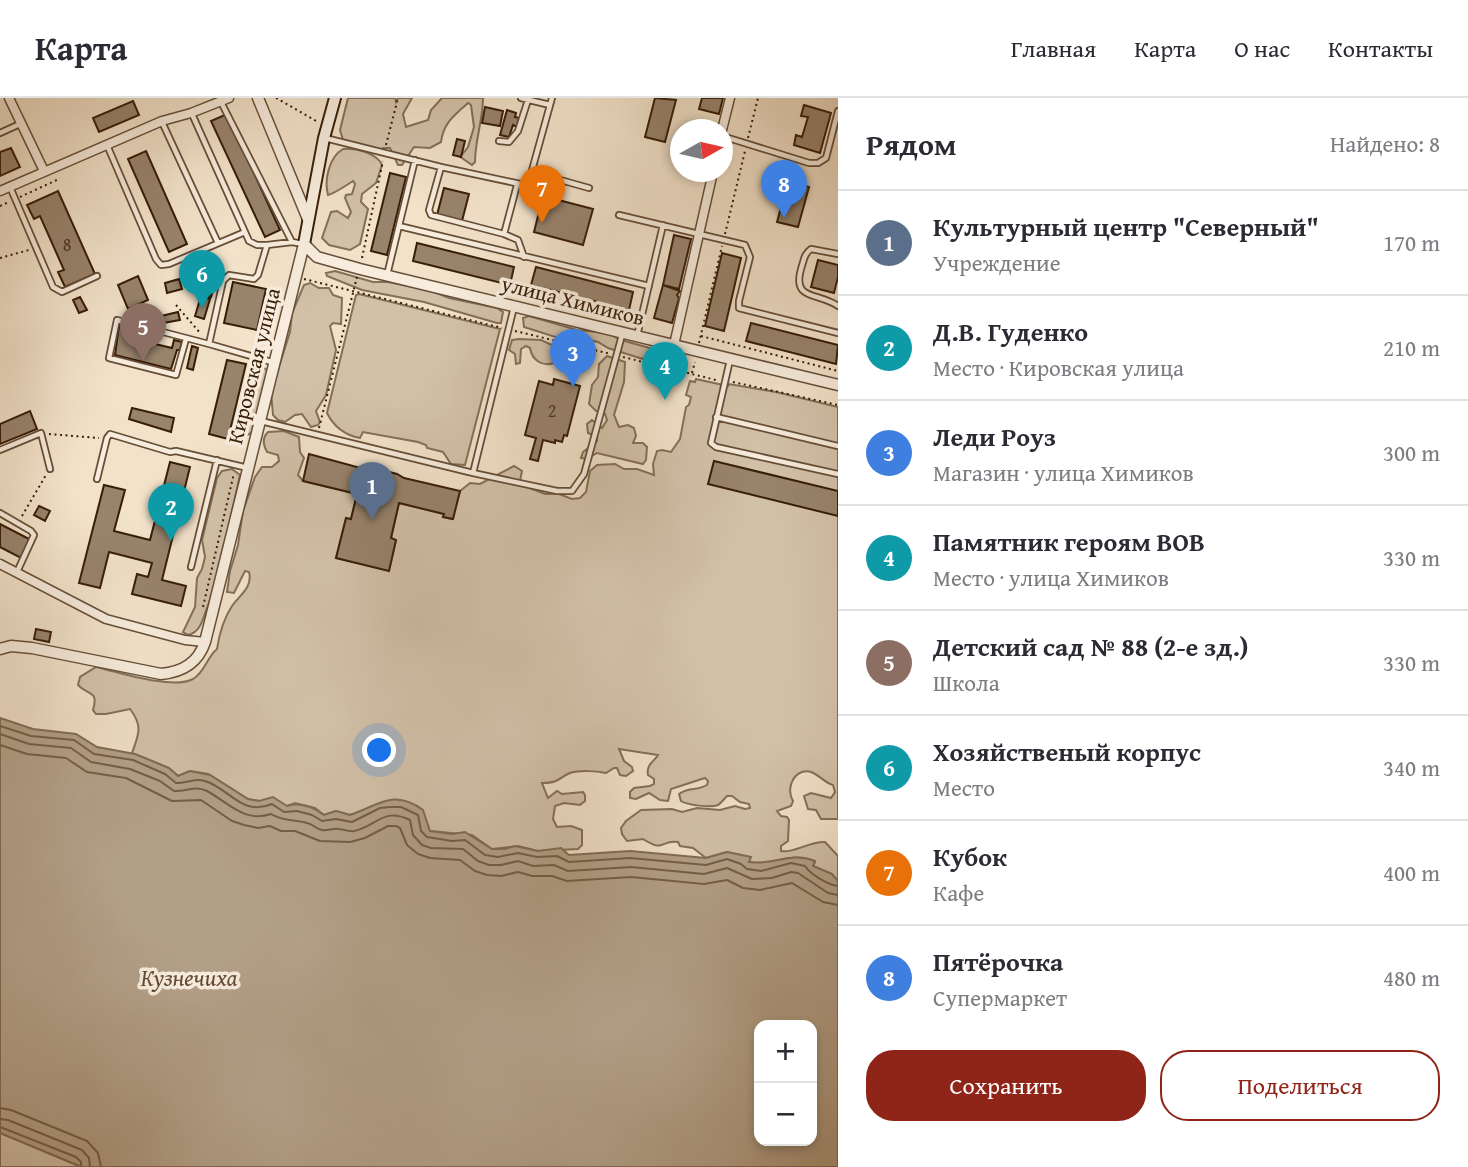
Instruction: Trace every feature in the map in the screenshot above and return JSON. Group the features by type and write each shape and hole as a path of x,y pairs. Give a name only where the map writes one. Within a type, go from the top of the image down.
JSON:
{"main road":[{"name":"Кировская улица","path":"304,244 324,138 335,98"}],"street":[{"path":"9,98 44,171"},
{"path":"258,98 308,219"},
{"path":"725,119 730,98"},
{"path":"0,191 162,121 225,100"},
{"path":"674,345 711,182"},
{"name":"улица Химиков","path":"304,244 317,257 360,269 838,385"},
{"name":"Кировская улица","path":"205,642 304,244"},
{"path":"0,564 106,619 185,640 205,642 199,656 191,664 179,671 161,674 32,648 11,646 0,649"}],"lane":[{"path":"521,98 550,105"},
{"path":"324,138 525,185 532,172 552,98"},
{"path":"225,100 292,242"},
{"path":"499,141 509,142 518,131 528,100"},
{"path":"733,139 809,163 818,163 826,159 838,111"},
{"path":"191,113 249,241 257,245 292,242 304,244"},
{"path":"162,121 218,243"},
{"path":"0,133 20,124"},
{"path":"107,145 161,265 245,232"},
{"path":"387,275 415,160"},
{"path":"441,167 430,215 518,240 524,257"},
{"path":"532,172 589,188"},
{"path":"504,234 517,184"},
{"path":"10,186 52,287 62,292 97,276"},
{"path":"619,215 744,245 750,257 738,301 739,308 838,333"},
{"path":"637,336 663,225"},
{"path":"399,226 649,286"},
{"path":"208,344 223,281 229,275 254,279 258,275 267,245"},
{"path":"838,254 811,249 805,254 798,280 802,292 829,300 838,306"},
{"path":"473,473 514,306"},
{"path":"186,339 176,375 109,358 117,320 275,363"},
{"path":"260,421 473,473 557,491 572,491 584,474 623,333"},
{"path":"730,359 710,440 716,447 838,474"},
{"path":"716,417 838,446"},
{"path":"0,450 41,433 50,469"},
{"path":"97,479 110,434 170,452 176,451 249,468"},
{"path":"191,567 217,460"},
{"path":"0,513 34,535 17,572"}],"path":[{"path":"276,98 319,123"},
{"path":"317,435 352,291 360,269 398,98"},
{"path":"0,206 59,179"},
{"path":"0,258 37,248"},
{"path":"177,305 208,344"},
{"path":"701,336 838,371"},
{"path":"725,380 838,405"},
{"path":"41,433 62,437 107,438"},
{"path":"202,609 236,465"},
{"path":"18,523 50,469"}],"shaded area":[{"path":"348,98 395,98 396,102 398,98 412,98 403,114 406,127 428,120 431,110 442,98 483,98 475,162 472,165 459,156 468,147 474,127 471,105 468,103 447,125 441,142 430,148 414,147 402,165 398,165 390,148 383,148 382,151 343,140 340,130"},
{"path":"343,149 365,152 376,157 382,165 376,183 362,194 361,202 368,209 360,244 350,250 329,245 322,238 331,212 337,211 348,218 351,212 345,198 346,195 352,194 355,184 353,181 328,195 327,189 331,163"},
{"path":"335,271 373,282 388,282 429,290 449,298 497,308 503,312 501,323 424,302 362,290 327,276 326,273"},
{"path":"310,283 319,288 329,288 333,295 342,298 341,324 333,323 330,326 336,350 326,395 316,411 320,422 311,427 302,414 285,422 278,420 273,415 271,392 290,332 292,313 304,285"},
{"path":"356,295 500,329 465,465 451,464 443,452 427,448 418,442 363,432 360,438 354,437 340,430 330,418 327,413"},
{"path":"529,316 577,330 608,333 621,340 657,350 655,360 646,360 608,348 598,342 583,339 568,341 524,327 523,318"},
{"path":"512,340 541,340 563,348 563,354 558,356 554,363 545,364 535,359 530,348 526,346 521,349 520,363 516,364 515,354 509,350"},
{"path":"607,356 625,362 624,382 614,415 619,427 628,425 634,428 636,436 633,443 643,443 647,447 643,464 597,453 587,459 581,458 583,452 597,441 597,437 588,433 587,424 592,420 602,428 607,420 605,414 596,411 589,404 592,385 598,377 599,364"},
{"path":"254,366 267,370 267,377 257,425 245,436 237,434 237,431 248,407"},
{"path":"696,379 776,392 838,407 838,819 821,819 816,810 808,809 804,796 811,793 831,798 835,792 833,785 807,771 798,774 793,780 790,788 793,801 791,806 777,811 789,820 788,841 781,846 781,851 825,842 838,856 838,881 832,874 813,866 815,862 806,859 790,858 758,863 749,862 750,857 727,852 706,858 693,848 680,846 678,842 659,846 643,839 627,841 621,828 641,810 672,809 682,812 697,808 750,808 749,804 732,796 727,796 715,806 693,805 681,801 679,794 707,785 705,778 671,789 668,801 660,800 649,793 636,799 630,798 630,792 634,788 654,784 648,771 658,755 619,749 624,761 632,767 633,771 626,776 620,775 617,768 614,768 606,773 574,772 556,781 542,783 548,798 557,791 562,794 583,792 585,795 585,801 580,805 564,803 555,806 553,819 557,827 571,826 582,830 582,845 578,849 538,851 518,846 492,849 472,835 430,831 417,806 406,803 389,801 350,815 336,811 324,815 315,808 295,803 287,806 248,799 208,774 190,771 178,776 169,768 132,753 139,730 137,720 130,709 96,714 93,710 94,696 78,685 80,677 96,667 145,679 173,682 193,679 200,672 217,649 229,611 249,582 249,572 245,571 234,593 227,592 243,511 255,477 262,467 272,467 279,461 278,455 267,452 265,447 264,439 268,432 284,431 299,437 300,452 304,458 298,475 303,481 357,494 351,519 346,519 336,558 389,570 396,540 391,538 399,503 444,514 443,517 452,519 460,491 470,483 480,484 514,466 522,471 522,485 545,494 559,494 572,499 580,498 586,492 590,471 597,465 615,464 624,469 637,469 654,475 653,464 657,451 671,452 680,439 686,407 691,397 686,395 690,381 695,382"},
{"path":"232,469 240,475 214,593 198,629 188,635 183,632 195,607 197,578 205,557 202,540 217,478 222,471"},
{"path":"0,1133 81,1167 0,1167"}],"water":[{"name":"Кузнечиха","path":"0,718 33,729 76,734 97,747 135,754 169,768 178,776 190,771 210,775 248,799 259,801 273,797 287,806 306,806 324,815 336,811 350,815 386,801 403,800 423,810 430,831 452,834 465,832 492,849 515,846 538,851 561,848 569,855 630,851 706,858 727,852 751,857 749,862 758,863 806,858 815,861 813,866 832,874 838,881 838,1167 82,1167 0,1133"}],"building":[{"path":"655,98 676,100 665,142 645,137"},
{"path":"702,98 723,98 719,114 699,109"},
{"path":"133,101 139,115 99,132 93,118"},
{"path":"804,105 831,113 820,153 794,145 796,135 802,137 808,117 801,116"},
{"path":"485,107 503,111 500,126 482,123"},
{"path":"507,110 516,113 515,117 519,118 517,127 513,125 509,137 500,135"},
{"path":"227,114 280,230 265,237 211,121"},
{"path":"457,139 465,141 461,157 453,155"},
{"path":"11,148 20,167 0,176 0,152"},
{"path":"146,151 187,244 169,252 128,159"},
{"path":"390,173 406,177 387,255 371,251"},
{"path":"788,182 809,187 798,227 777,222"},
{"path":"444,188 469,194 462,221 437,215"},
{"path":"58,191 95,274 65,287 58,272 64,270 40,216 34,219 27,205"},
{"path":"543,196 593,209 583,245 534,232"},
{"path":"674,235 691,239 679,289 663,285"},
{"path":"417,243 514,267 510,285 413,261"},
{"path":"722,253 741,258 724,331 705,326"},
{"path":"818,260 838,265 834,293 811,287"},
{"path":"212,264 220,266 211,297 202,294"},
{"path":"536,267 633,292 629,310 531,285"},
{"path":"138,276 148,300 128,309 118,285"},
{"path":"179,279 182,289 167,293 165,283"},
{"path":"233,282 266,289 257,330 224,323"},
{"path":"663,285 680,291 672,323 654,318"},
{"path":"201,296 210,299 204,319 195,316"},
{"path":"80,297 87,310 79,313 73,300"},
{"path":"178,312 180,320 163,323 161,316"},
{"path":"751,323 838,345 836,364 746,341"},
{"path":"119,326 127,328 126,337 172,348 174,340 182,342 171,369 115,355"},
{"path":"192,346 198,348 193,370 187,368"},
{"path":"227,360 246,364 228,439 209,434"},
{"path":"554,379 580,386 567,436 564,435 562,442 543,440 538,461 530,459 536,438 525,435 539,381 553,385"},
{"path":"132,408 174,418 171,432 129,419"},
{"path":"30,411 37,429 0,444 0,424"},
{"path":"309,454 460,491 453,519 443,517 444,514 399,503 391,538 396,540 389,571 336,558 346,518 351,519 357,494 303,481"},
{"path":"714,461 838,491 838,516 708,484"},
{"path":"170,462 190,467 162,580 186,586 181,606 132,594 137,574 148,577 152,563 109,552 100,588 79,583 104,485 125,490 114,531 150,540"},
{"path":"39,506 50,511 45,521 34,515"},
{"path":"0,524 31,540 21,558 0,547"},
{"path":"36,629 51,632 49,642 34,639"}],"place":[{"name":"Пятёрочка","path":"784,218"},
{"name":"Кубок","path":"542,223"},
{"name":"Хозяйственый корпус","path":"202,308"},
{"name":"Детский сад № 88 (2-е зд.)","path":"143,361"},
{"name":"Леди Роуз","path":"573,387"},
{"name":"Памятник героям ВОВ","path":"665,400"},
{"name":"Культурный центр \"Северный\"","path":"372,520"},
{"name":"Д.В. Гуденко","path":"171,541"}]}
